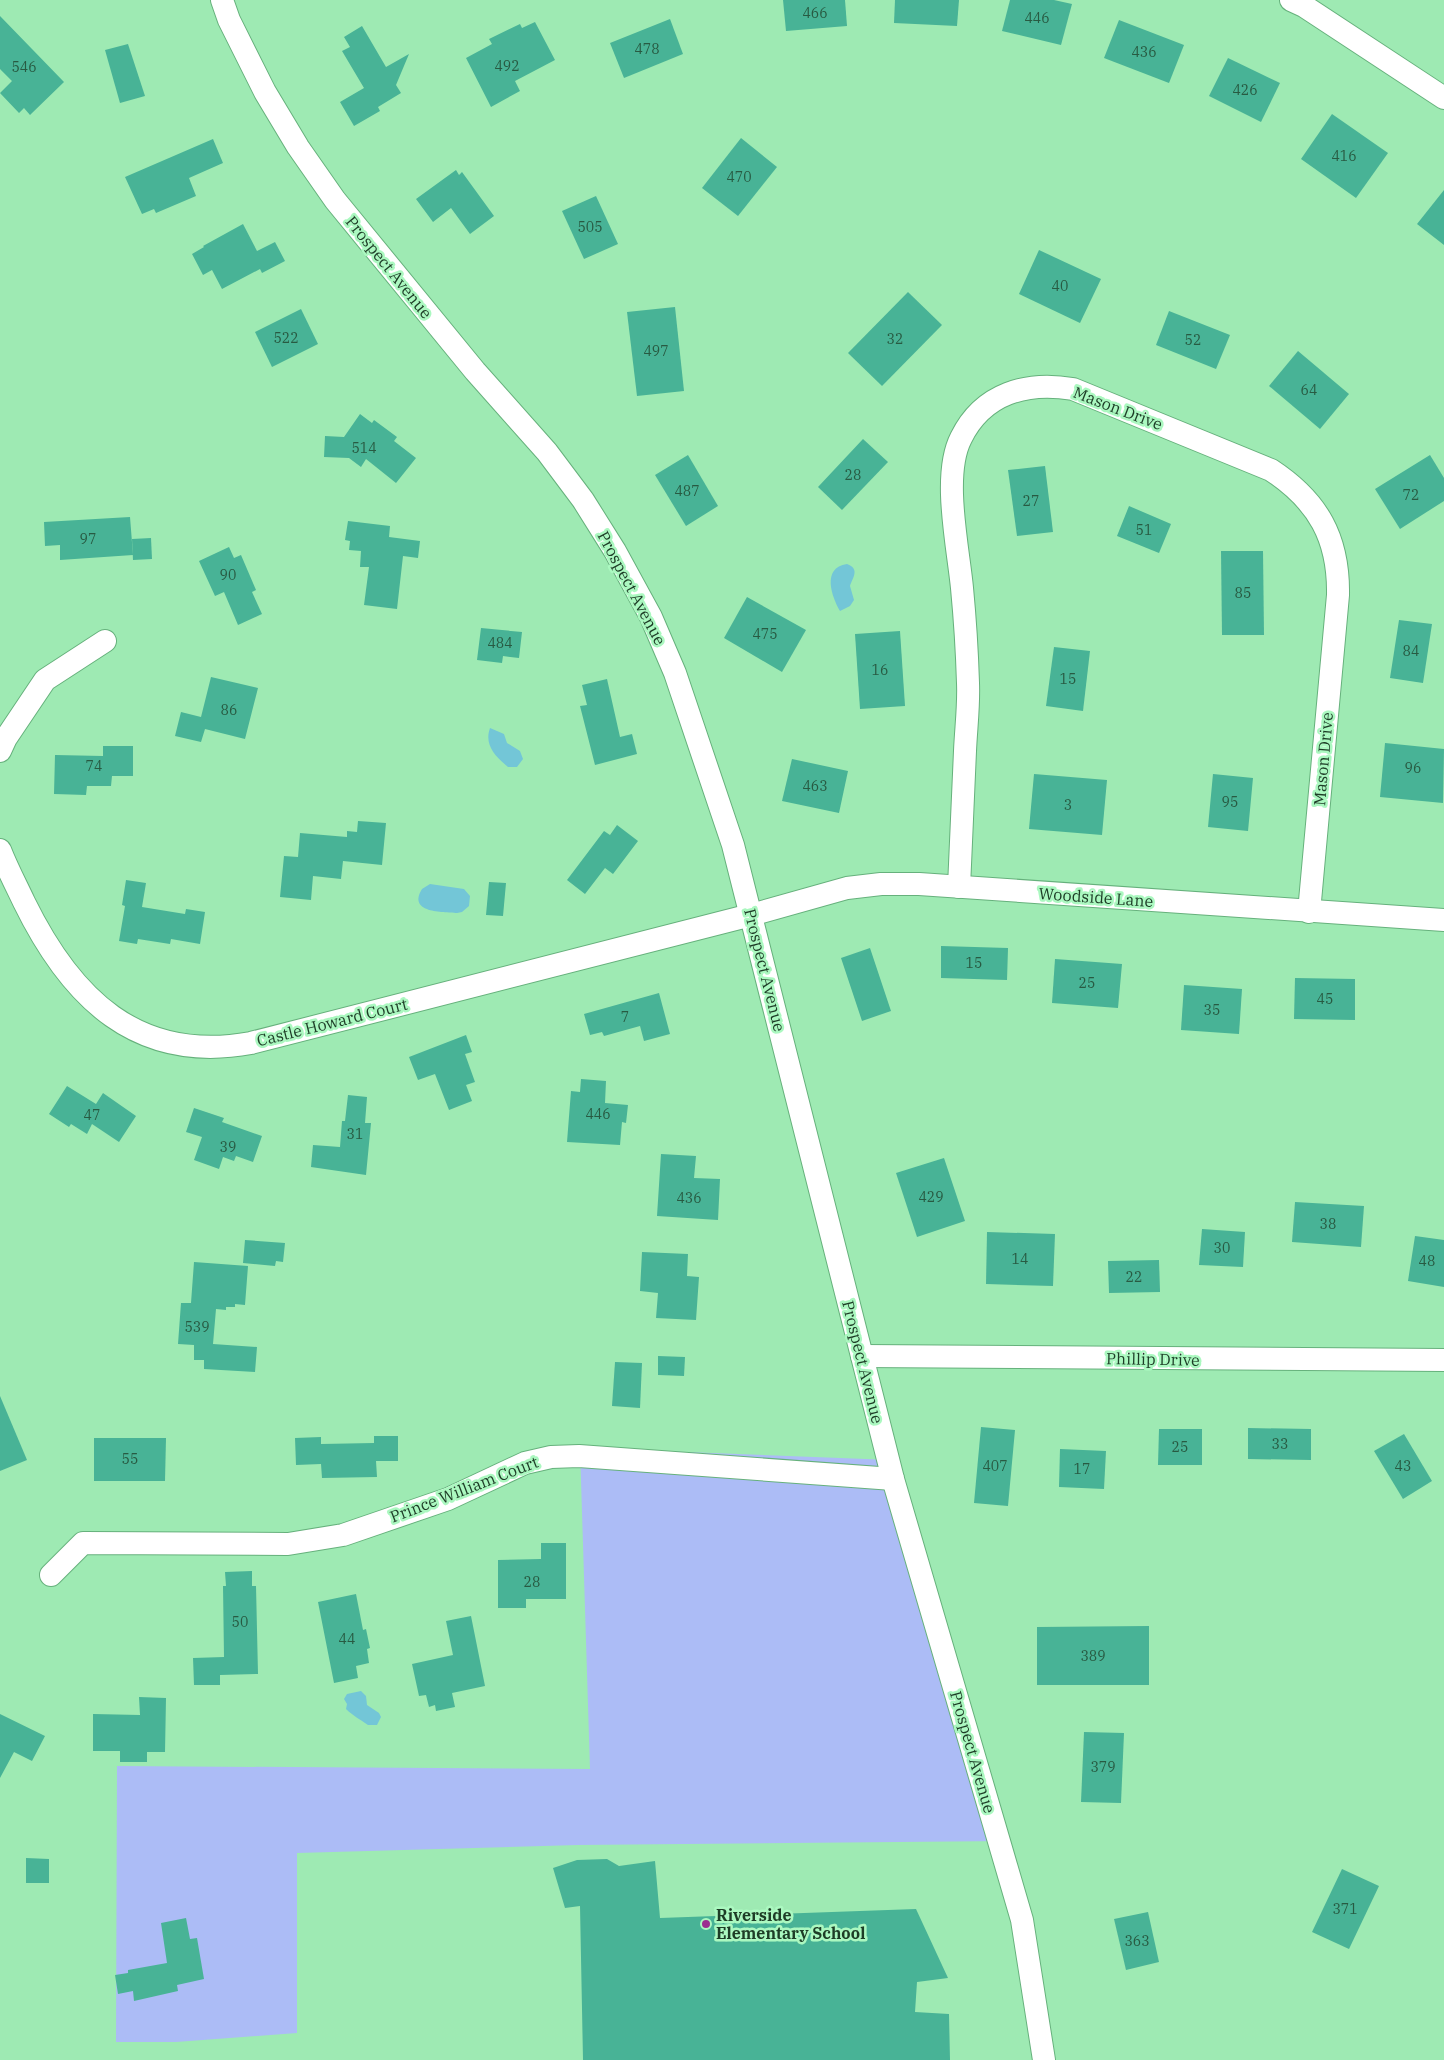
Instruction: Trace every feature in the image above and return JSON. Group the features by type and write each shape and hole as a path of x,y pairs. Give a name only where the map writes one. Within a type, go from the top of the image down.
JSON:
{"street":[{"name":"Prospect Avenue","path":"222,0 228,20 265,92 298,148 335,200 474,371 547,452 583,500 615,551 650,618 674,673 733,844 893,1479 1022,1920 1044,2060"},
{"path":"1301,2 1444,98"},
{"name":"Mason Drive","path":"959,887 968,684 962,590 951,480 953,458 961,438 972,420 988,405 1006,394 1029,387 1052,385 1073,389 1271,470 1292,484 1311,503 1325,526 1335,551 1339,576 1308,912"},
{"path":"0,750 45,680 105,641"},
{"name":"Castle Howard Court","path":"0,850 37,929 61,965 91,1000 115,1019 144,1035 173,1044 206,1048 251,1043 751,915"},
{"name":"Woodside Lane","path":"751,915 847,888 880,884 959,887 1444,920"},
{"name":"Phillip Drive","path":"862,1356 1444,1360"},
{"name":"Prince William Court","path":"51,1575 83,1543 288,1544 343,1535 448,1499 525,1463 552,1457 579,1456 893,1479"}],"shaded area":[{"path":"847,564 854,571 850,586 854,600 850,606 840,611 832,591 831,577 834,571"},
{"path":"490,728 504,734 507,743 520,751 523,759 517,767 508,767 492,750 488,740"},
{"path":"430,884 464,889 470,896 469,906 462,912 457,913 429,910 423,907 419,903 419,897 422,889"},
{"path":"580,1448 892,1460 1007,1841 578,1845 297,1853 297,2033 176,2042 116,2042 117,1766 590,1769"},
{"path":"361,1691 366,1696 367,1705 379,1713 381,1717 377,1725 368,1725 346,1709 347,1704 344,1699 347,1694"}],"building":[{"path":"783,0 845,0 847,26 786,31"},
{"path":"895,0 959,0 957,26 894,23"},
{"path":"1010,0 1054,0 1072,4 1061,45 1002,31"},
{"path":"0,16 64,82 30,115 24,108 19,113 0,93 12,81 0,69"},
{"path":"670,19 683,54 624,78 610,43"},
{"path":"1119,20 1184,45 1169,83 1104,58"},
{"path":"535,22 555,60 515,81 520,91 491,107 466,58 492,44 489,39 520,24 522,28"},
{"path":"362,26 386,67 409,54 396,85 401,93 378,107 380,111 354,126 340,102 364,88 342,51 350,47 344,37"},
{"path":"128,44 145,96 120,103 105,50"},
{"path":"1228,58 1280,83 1261,122 1209,96"},
{"path":"1332,114 1388,153 1356,198 1301,159"},
{"path":"741,138 777,167 738,216 702,188"},
{"path":"213,139 223,163 189,178 196,196 156,213 154,209 142,214 125,177"},
{"path":"456,170 459,175 462,172 494,216 470,234 451,208 433,222 416,199"},
{"path":"1444,190 1444,245 1417,224"},
{"path":"596,196 618,244 584,259 562,211"},
{"path":"243,224 257,251 275,242 285,261 262,273 260,269 222,289 212,270 203,275 192,254"},
{"path":"1039,250 1101,279 1080,323 1019,294"},
{"path":"908,292 942,325 882,386 848,353"},
{"path":"675,307 684,391 637,396 627,312"},
{"path":"301,309 318,344 272,367 255,332"},
{"path":"1169,311 1230,335 1216,369 1156,345"},
{"path":"1298,351 1349,394 1320,429 1269,386"},
{"path":"360,414 372,423 374,420 397,437 394,441 416,458 396,483 366,459 361,467 349,458 324,457 325,436 344,437"},
{"path":"863,439 888,462 842,510 818,487"},
{"path":"688,455 718,506 686,526 655,475"},
{"path":"1430,455 1444,478 1444,501 1400,529 1375,489"},
{"path":"1045,466 1053,532 1017,536 1008,470"},
{"path":"1129,506 1171,524 1159,553 1117,536"},
{"path":"130,517 133,555 60,560 60,545 45,546 44,522"},
{"path":"348,521 390,526 389,537 420,541 418,558 403,556 397,609 364,605 369,567 360,567 361,551 349,550 350,541 345,540"},
{"path":"151,538 152,559 133,560 132,539"},
{"path":"229,547 234,558 241,555 256,590 252,592 262,614 238,625 224,592 215,596 199,561"},
{"path":"1221,551 1263,551 1264,635 1222,635"},
{"path":"747,597 806,630 782,672 724,638"},
{"path":"1399,620 1432,624 1423,683 1390,678"},
{"path":"481,628 522,632 519,658 503,656 502,663 477,660"},
{"path":"900,631 905,706 860,709 855,634"},
{"path":"1054,647 1090,651 1083,711 1046,706"},
{"path":"211,677 258,688 245,739 205,729 201,742 175,736 181,712 201,717"},
{"path":"607,679 620,737 632,734 637,754 595,765 580,706 587,705 582,685"},
{"path":"1385,743 1444,749 1443,803 1380,797"},
{"path":"103,746 133,746 133,776 112,776 111,786 87,786 86,795 54,794 55,755 103,756"},
{"path":"792,759 848,771 839,813 782,801"},
{"path":"1034,774 1107,780 1102,835 1029,829"},
{"path":"1213,774 1253,778 1248,831 1208,827"},
{"path":"358,821 386,823 382,865 343,861 341,879 313,876 311,900 280,897 284,856 298,857 300,833 347,837 347,831 357,832"},
{"path":"617,825 638,841 613,874 605,868 585,894 567,880 604,831 610,835"},
{"path":"126,880 146,883 142,907 185,914 186,909 205,912 200,944 171,939 170,944 138,939 137,944 119,941 125,906 122,905"},
{"path":"489,882 506,883 503,916 486,915"},
{"path":"941,946 1008,948 1007,980 941,978"},
{"path":"870,948 891,1011 862,1021 841,958"},
{"path":"1055,959 1122,964 1118,1008 1052,1003"},
{"path":"1295,978 1355,979 1355,1020 1294,1019"},
{"path":"1184,985 1242,989 1239,1034 1181,1030"},
{"path":"659,993 670,1034 644,1041 640,1026 604,1036 602,1032 590,1035 584,1014"},
{"path":"466,1035 472,1052 465,1054 475,1082 466,1085 472,1101 449,1110 435,1074 418,1080 409,1057"},
{"path":"581,1079 606,1081 605,1103 628,1105 626,1123 622,1122 620,1145 567,1142 571,1091 580,1092"},
{"path":"67,1086 96,1104 103,1093 136,1116 119,1142 92,1124 87,1134 71,1124 69,1127 49,1114"},
{"path":"348,1095 367,1097 365,1123 371,1123 366,1175 311,1167 313,1145 340,1147 342,1121 345,1121"},
{"path":"194,1108 224,1118 222,1122 262,1136 253,1162 236,1156 234,1161 223,1157 219,1169 194,1160 202,1137 186,1132"},
{"path":"661,1154 696,1156 694,1178 720,1179 718,1220 657,1216"},
{"path":"944,1158 965,1221 917,1237 896,1173"},
{"path":"1295,1202 1364,1206 1361,1247 1292,1242"},
{"path":"1202,1229 1245,1232 1243,1267 1199,1265"},
{"path":"987,1232 1055,1234 1053,1286 986,1284"},
{"path":"1415,1236 1444,1240 1444,1287 1408,1281"},
{"path":"245,1240 285,1243 283,1262 276,1261 275,1266 243,1263"},
{"path":"642,1252 688,1254 687,1276 699,1277 696,1320 656,1318 658,1293 640,1291"},
{"path":"1159,1260 1160,1292 1109,1293 1108,1261"},
{"path":"194,1262 248,1266 245,1305 235,1304 235,1307 226,1307 226,1310 216,1309 213,1344 257,1347 255,1372 204,1369 204,1360 194,1360 194,1345 178,1344 181,1303 191,1303"},
{"path":"658,1356 685,1357 684,1376 658,1375"},
{"path":"615,1362 642,1363 640,1408 612,1406"},
{"path":"0,1396 27,1460 0,1471"},
{"path":"981,1427 1015,1430 1008,1506 974,1503"},
{"path":"1248,1428 1311,1429 1311,1460 1248,1459"},
{"path":"1159,1429 1202,1429 1202,1465 1158,1465"},
{"path":"1404,1434 1432,1481 1403,1499 1374,1451"},
{"path":"374,1436 398,1436 398,1461 376,1461 377,1477 322,1478 321,1464 296,1465 295,1438 321,1437 321,1444 374,1443"},
{"path":"94,1438 166,1438 165,1481 94,1481"},
{"path":"1060,1449 1106,1451 1104,1489 1059,1487"},
{"path":"541,1543 566,1543 566,1599 526,1599 526,1608 498,1608 498,1560 541,1559"},
{"path":"252,1571 252,1586 256,1586 258,1674 220,1675 220,1685 194,1685 193,1658 224,1657 223,1586 226,1586 225,1572"},
{"path":"356,1594 363,1630 366,1629 370,1648 367,1649 369,1663 356,1666 358,1678 334,1683 318,1602"},
{"path":"471,1616 485,1686 452,1693 455,1707 436,1711 435,1705 429,1707 426,1695 419,1696 412,1664 453,1655 446,1621"},
{"path":"1149,1626 1149,1685 1037,1685 1037,1627"},
{"path":"139,1697 166,1698 165,1752 147,1752 147,1762 120,1762 120,1751 93,1751 93,1714 140,1715"},
{"path":"0,1714 45,1736 32,1761 14,1752 0,1778"},
{"path":"1084,1732 1124,1733 1121,1803 1081,1802"},
{"path":"26,1858 49,1859 49,1883 26,1883"},
{"path":"607,1859 619,1866 655,1861 660,1918 916,1909 948,1978 917,1982 915,2012 949,2014 950,2060 583,2060 580,1906 565,1908 553,1868 577,1860"},
{"path":"1342,1869 1379,1886 1349,1949 1312,1932"},
{"path":"1148,1912 1159,1962 1126,1970 1114,1919"},
{"path":"186,1918 190,1939 197,1938 204,1979 177,1985 178,1991 134,2001 133,1991 118,1994 115,1975 128,1973 128,1970 167,1963 161,1923"}],"place":[{"name":"Riverside Elementary School","path":"706,1924"}]}
